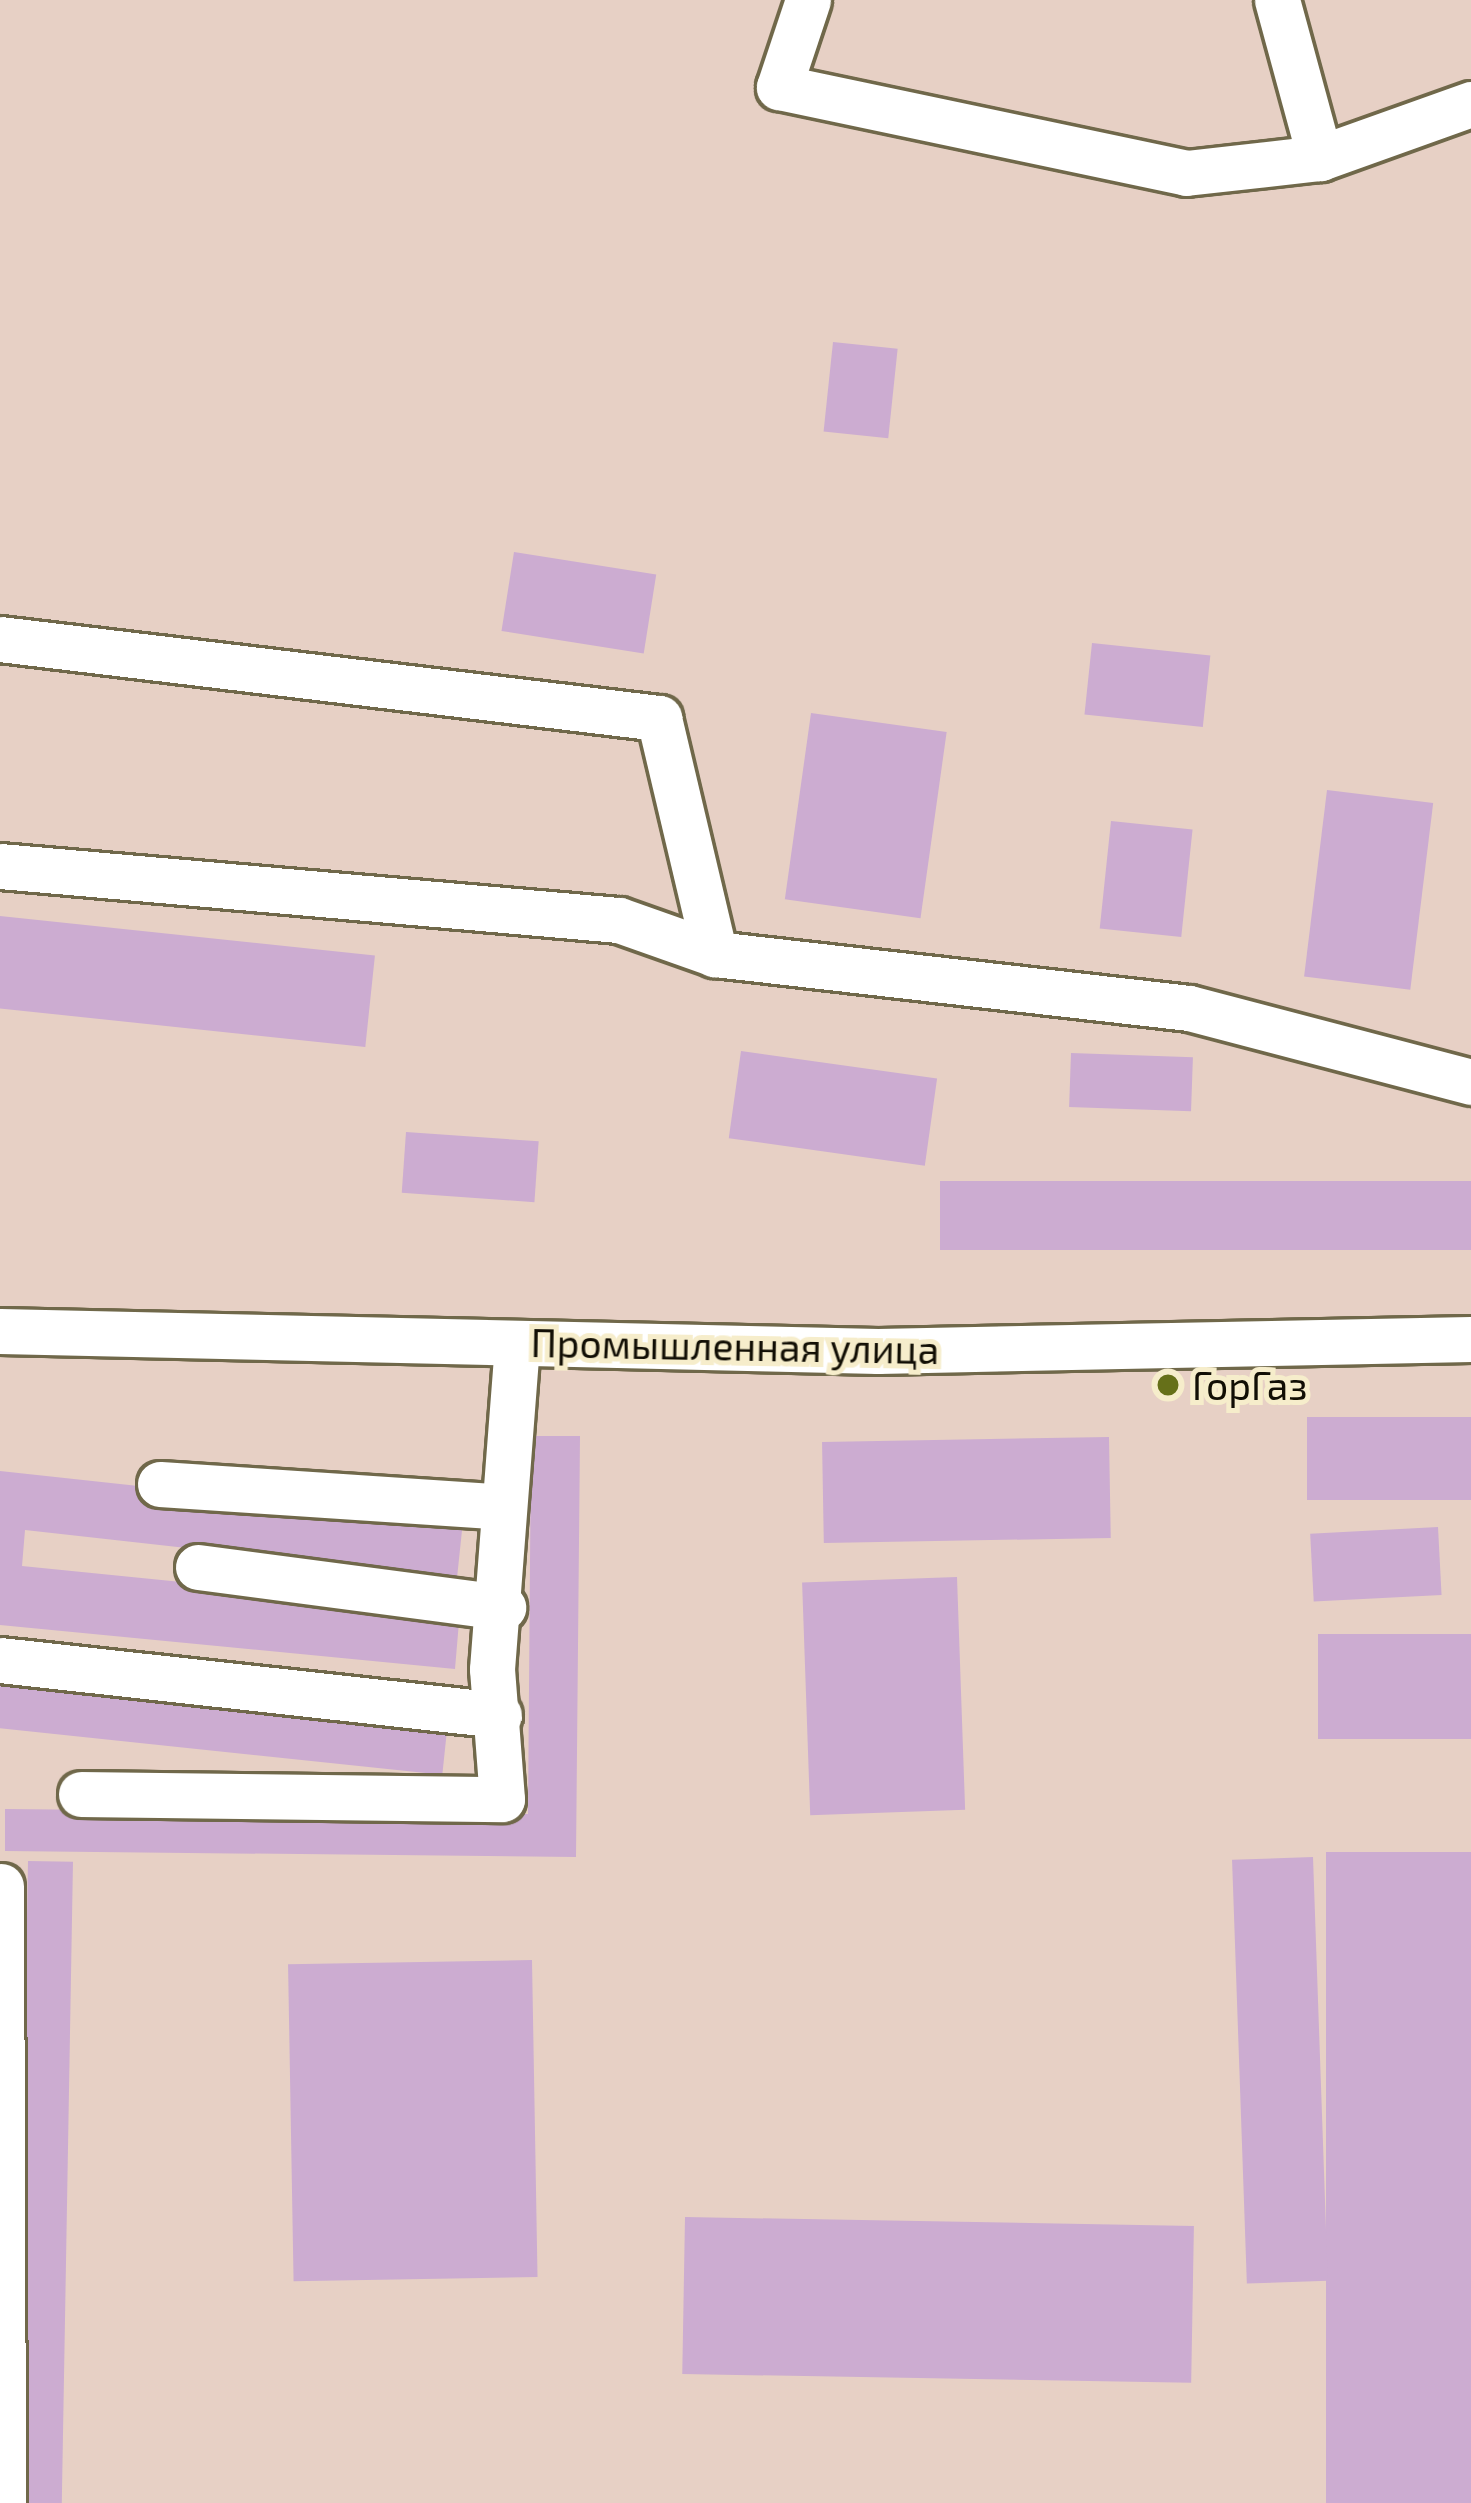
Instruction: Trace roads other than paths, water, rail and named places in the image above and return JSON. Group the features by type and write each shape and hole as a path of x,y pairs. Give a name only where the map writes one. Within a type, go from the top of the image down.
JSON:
{"street":[{"path":"808,0 779,87 1186,173 1320,158 1471,104"},
{"path":"1277,0 1320,158"},
{"path":"0,639 659,718 715,953"},
{"path":"0,866 619,920 715,953 1190,1009 1471,1082"},
{"name":"Промышленная улица","path":"0,1330 878,1351 1471,1339"},
{"path":"81,1794 502,1799 503,1507 517,1343"},
{"path":"160,1484 503,1507"},
{"path":"198,1567 503,1607"},
{"path":"0,1660 499,1715"},
{"path":"1,1886 3,2503"}],"place":[{"name":"ГорГаз","path":"1168,1385"}]}
